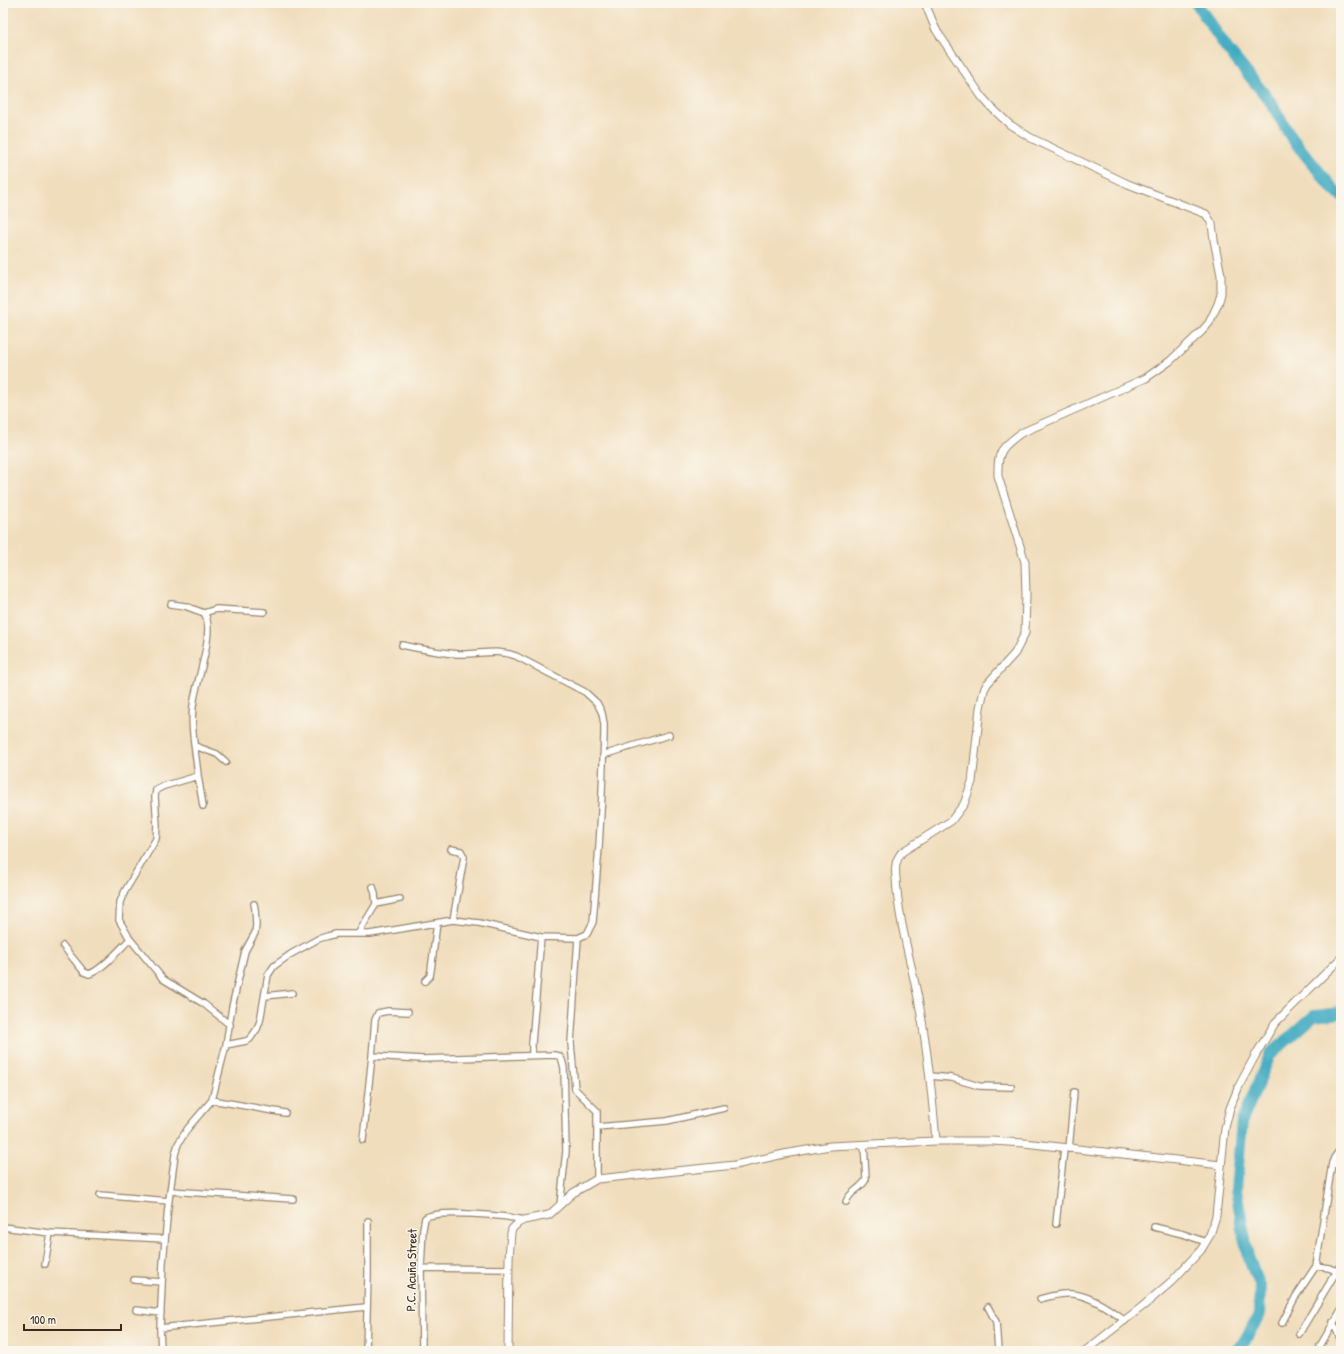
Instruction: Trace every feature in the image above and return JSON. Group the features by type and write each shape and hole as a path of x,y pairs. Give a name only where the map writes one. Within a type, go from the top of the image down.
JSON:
{"street":[{"path":"926,3 936,30 982,97 998,115 1031,138 1128,184 1206,214 1212,224 1222,285 1218,304 1208,323 1195,338 1156,372 1140,381 1026,431 1013,439 999,454 998,476 1025,562 1026,595 1024,633 1015,653 984,690 980,708 972,782 964,804 951,821 902,852 898,856 895,867 898,900 921,1018 930,1076 936,1141"},
{"path":"171,604 185,606 204,613 216,609 264,612"},
{"path":"203,806 193,727 193,706 203,664 207,638 208,621 204,613"},
{"path":"226,1045 250,1039 257,1029 260,1021 268,975 274,966 291,954 318,939 336,934 388,932 453,920 479,923 540,937 578,938 587,934 593,922 599,847 604,724 602,713 597,703 586,692 570,683 506,652 494,651 458,654 402,645"},
{"path":"602,755 669,735"},
{"path":"195,746 217,754 226,762"},
{"path":"198,776 164,786 156,790 156,839 124,891 118,909 119,920 130,939 163,979 204,1004 230,1026"},
{"path":"451,849 461,851 464,857 453,920"},
{"path":"358,934 376,904 373,887"},
{"path":"376,904 400,899"},
{"path":"161,1351 160,1328 165,1239 175,1155 178,1144 188,1128 212,1100 226,1045 232,1007 245,951 256,929 254,904"},
{"path":"425,981 430,976 437,923"},
{"path":"532,1055 540,937"},
{"path":"578,938 571,1043 574,1086 578,1093 597,1111 597,1179"},
{"path":"63,946 84,972 89,974 95,971 130,939"},
{"path":"1085,1351 1125,1321 1178,1275 1196,1256 1206,1242 1210,1235 1216,1216 1225,1128 1230,1108 1239,1086 1275,1023 1341,958"},
{"path":"265,996 292,993"},
{"path":"363,1140 375,1020 378,1013 388,1011 408,1012"},
{"path":"372,1056 422,1059 532,1055 559,1056 562,1060 564,1068 566,1152 560,1205"},
{"path":"930,1076 952,1078 979,1086 1011,1088"},
{"path":"1056,1224 1074,1092"},
{"path":"212,1100 284,1113"},
{"path":"597,1127 667,1121 724,1108"},
{"path":"508,1351 509,1269 511,1233 514,1226 524,1220 549,1215 573,1193 597,1179 735,1165 818,1147 936,1141 992,1141 1222,1165"},
{"path":"846,1202 849,1195 866,1179 864,1144"},
{"path":"1282,1323 1296,1296 1316,1266 1332,1163 1341,1148"},
{"path":"1332,1163 1341,1165"},
{"path":"170,1191 293,1200"},
{"path":"100,1195 169,1201"},
{"name":"P.C. Acuña Street","path":"422,1351 421,1268 423,1223 425,1218 428,1216 456,1214 507,1217 524,1220"},
{"path":"366,1351 368,1221"},
{"path":"3,1227 50,1233 165,1239"},
{"path":"1154,1227 1183,1234 1206,1242"},
{"path":"45,1264 50,1233"},
{"path":"1299,1334 1339,1272 1341,1264"},
{"path":"1316,1266 1339,1272"},
{"path":"421,1268 509,1269"},
{"path":"134,1280 162,1282"},
{"path":"1040,1299 1065,1294 1081,1296 1099,1303 1125,1321"},
{"path":"160,1328 366,1307"},
{"path":"988,1307 996,1322 998,1351"},
{"path":"136,1310 161,1313"},
{"path":"1320,1346 1341,1310"},
{"path":"1334,1322 1341,1341"}],"waterway":[{"path":"1196,3 1228,50 1270,101 1291,137 1334,190 1341,195"},
{"path":"1236,1351 1243,1343 1259,1316 1260,1286 1248,1257 1236,1190 1242,1121 1270,1055 1314,1016 1341,1013"}]}
